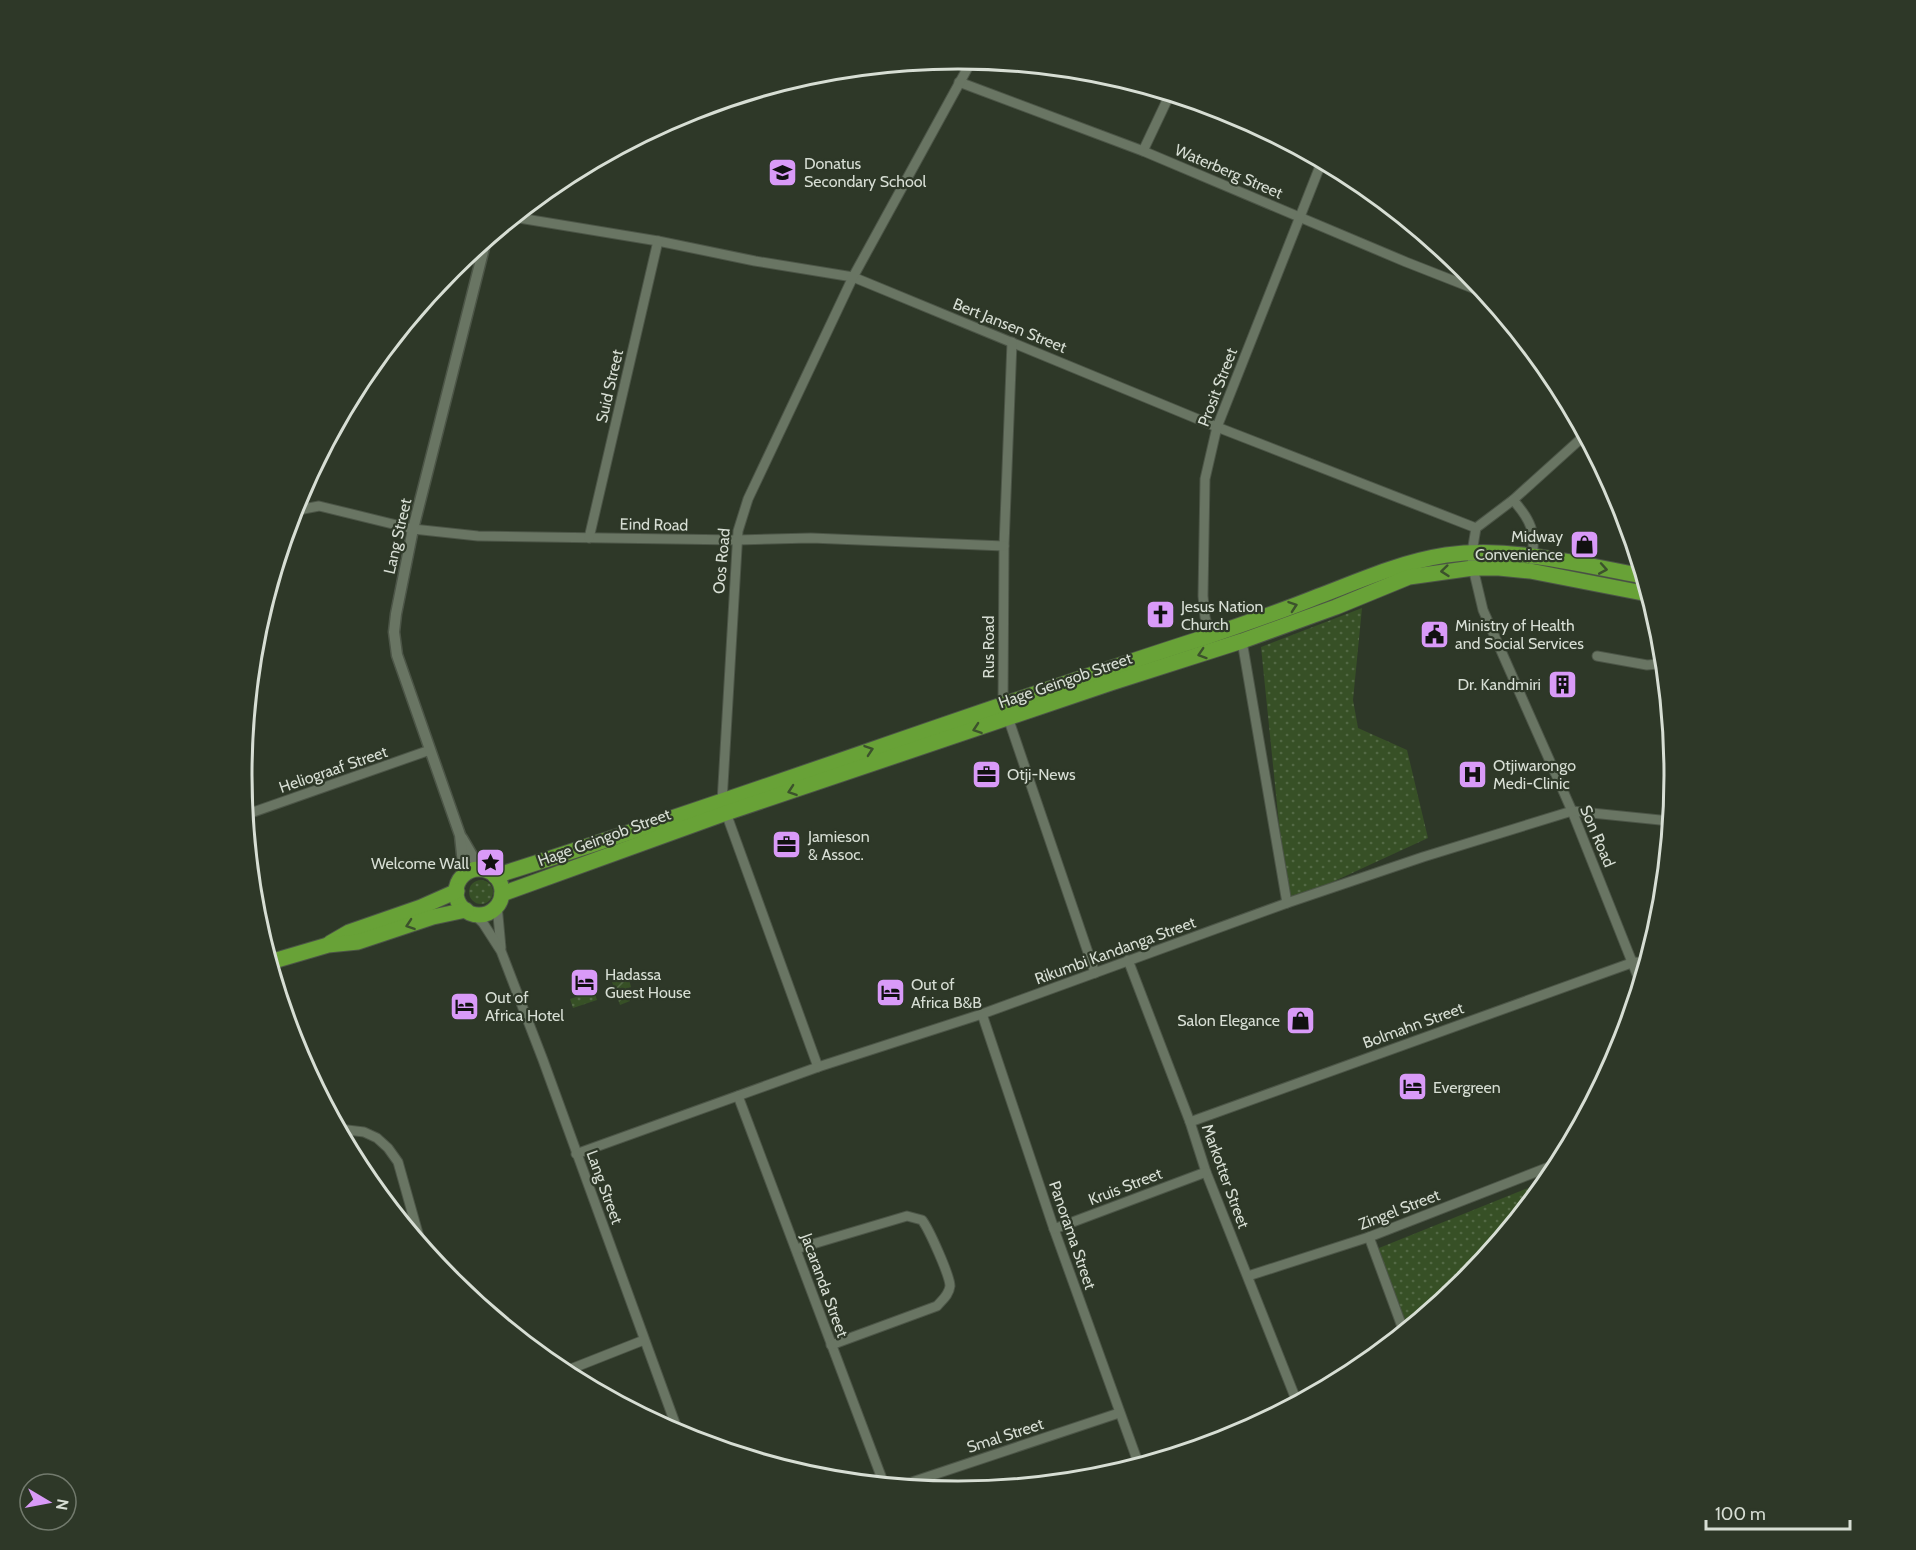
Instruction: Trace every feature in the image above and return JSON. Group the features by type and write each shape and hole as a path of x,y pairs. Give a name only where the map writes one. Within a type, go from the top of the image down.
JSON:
{"highway":[{"name":"Hage Geingob Street","path":"328,945 358,942 433,917 469,912 486,913 500,900 724,807 1003,703 1210,635 1310,600 1394,567 1445,555 1472,552 1533,555 1635,574"},
{"path":"1577,580 1581,564"},
{"name":"Hage Geingob Street","path":"495,876 1008,718 1242,641 1336,607 1409,577 1473,568 1530,571 1640,592"},
{"path":"469,912 458,898 457,891 464,874 480,869 491,872 501,884 500,900"},
{"path":"277,960 328,945 349,932 422,907 457,891"}],"street":[{"name":"Oos Road","path":"818,1067 724,807 737,540 740,519 853,277 966,69"},
{"name":"Waterberg Street","path":"959,82 1143,151 1466,285"},
{"path":"1143,151 1167,101"},
{"name":"Prosit Street","path":"1210,635 1203,596 1205,479 1216,427 1319,169"},
{"name":"Bert Jansen Street","path":"523,220 658,241 755,261 853,277 1216,427 1476,528"},
{"name":"Suid Street","path":"589,538 658,241"},
{"name":"Lang Street","path":"480,869 460,836 395,646 396,614 413,530 483,254"},
{"name":"Rus Road","path":"1012,342 1004,546 1003,703 1095,973"},
{"path":"1472,552 1476,528 1513,500 1579,440"},
{"path":"1513,500 1527,516 1531,526 1533,555 1530,571"},
{"name":"Eind Road","path":"305,506 319,506 413,530 478,536 737,540 811,538 1004,546"},
{"name":"Son Road","path":"1472,552 1473,568 1483,610 1572,811 1636,970"},
{"path":"1242,641 1287,903"},
{"path":"1597,656 1655,664"},
{"name":"Heliograaf Street","path":"254,811 430,750"},
{"name":"Rikumbi Kandanga Street","path":"576,1154 818,1067 982,1014 1287,903 1423,857 1572,811 1662,820"},
{"name":"Lang Street","path":"460,836 464,874"},
{"name":"Lang Street","path":"500,900 501,951"},
{"name":"Lang Street","path":"469,912 483,923 501,951 674,1421"},
{"name":"Markotter Street","path":"1128,960 1190,1122 1206,1172 1294,1395"},
{"name":"Bolmahn Street","path":"1190,1122 1634,962 1639,962"},
{"name":"Panorama Street","path":"982,1014 1054,1228 1136,1458"},
{"name":"Jacaranda Street","path":"738,1096 881,1476"},
{"path":"348,1130 364,1132 377,1138 398,1162 416,1227"},
{"name":"Zingel Street","path":"1248,1276 1369,1237 1544,1169"},
{"name":"Kruis Street","path":"1054,1228 1206,1172"},
{"path":"795,1249 907,1216 922,1220 929,1230 946,1274 950,1285 947,1296 937,1306 831,1345"},
{"path":"1369,1237 1401,1324"},
{"path":"574,1367 644,1340"},
{"name":"Smal Street","path":"920,1479 1119,1413"}],"green space":[{"path":"1362,608 1353,700 1358,728 1407,750 1428,838 1287,903 1261,647"},
{"path":"481,880 486,881 492,887 492,897 486,903 481,904 476,903 470,897 469,892 470,887 476,881"},
{"path":"628,976 631,987 626,989 630,1001 620,1005 612,982"},
{"path":"594,991 597,1000 573,1008 570,999"},
{"path":"1531,1187 1489,1240 1457,1274 1401,1324 1374,1250"}],"place":[{"name":"Donatus Secondary School","path":"783,172"},
{"name":"Midway Convenience","path":"1584,545"},
{"name":"Jesus Nation Church","path":"1160,615"},
{"name":"Ministry of Health and Social Services","path":"1434,634"},
{"name":"Dr. Kandmiri","path":"1562,684"},
{"name":"Otji-News","path":"986,774"},
{"name":"Otjiwarongo Medi-Clinic","path":"1472,774"},
{"name":"Jamieson & Assoc.","path":"787,845"},
{"name":"Welcome Wall","path":"490,863"},
{"name":"Hadassa Guest House","path":"584,983"},
{"name":"Out of Africa B&B","path":"890,993"},
{"name":"Out of Africa Hotel","path":"464,1006"},
{"name":"Salon Elegance","path":"1301,1020"},
{"name":"Evergreen","path":"1412,1087"}]}
